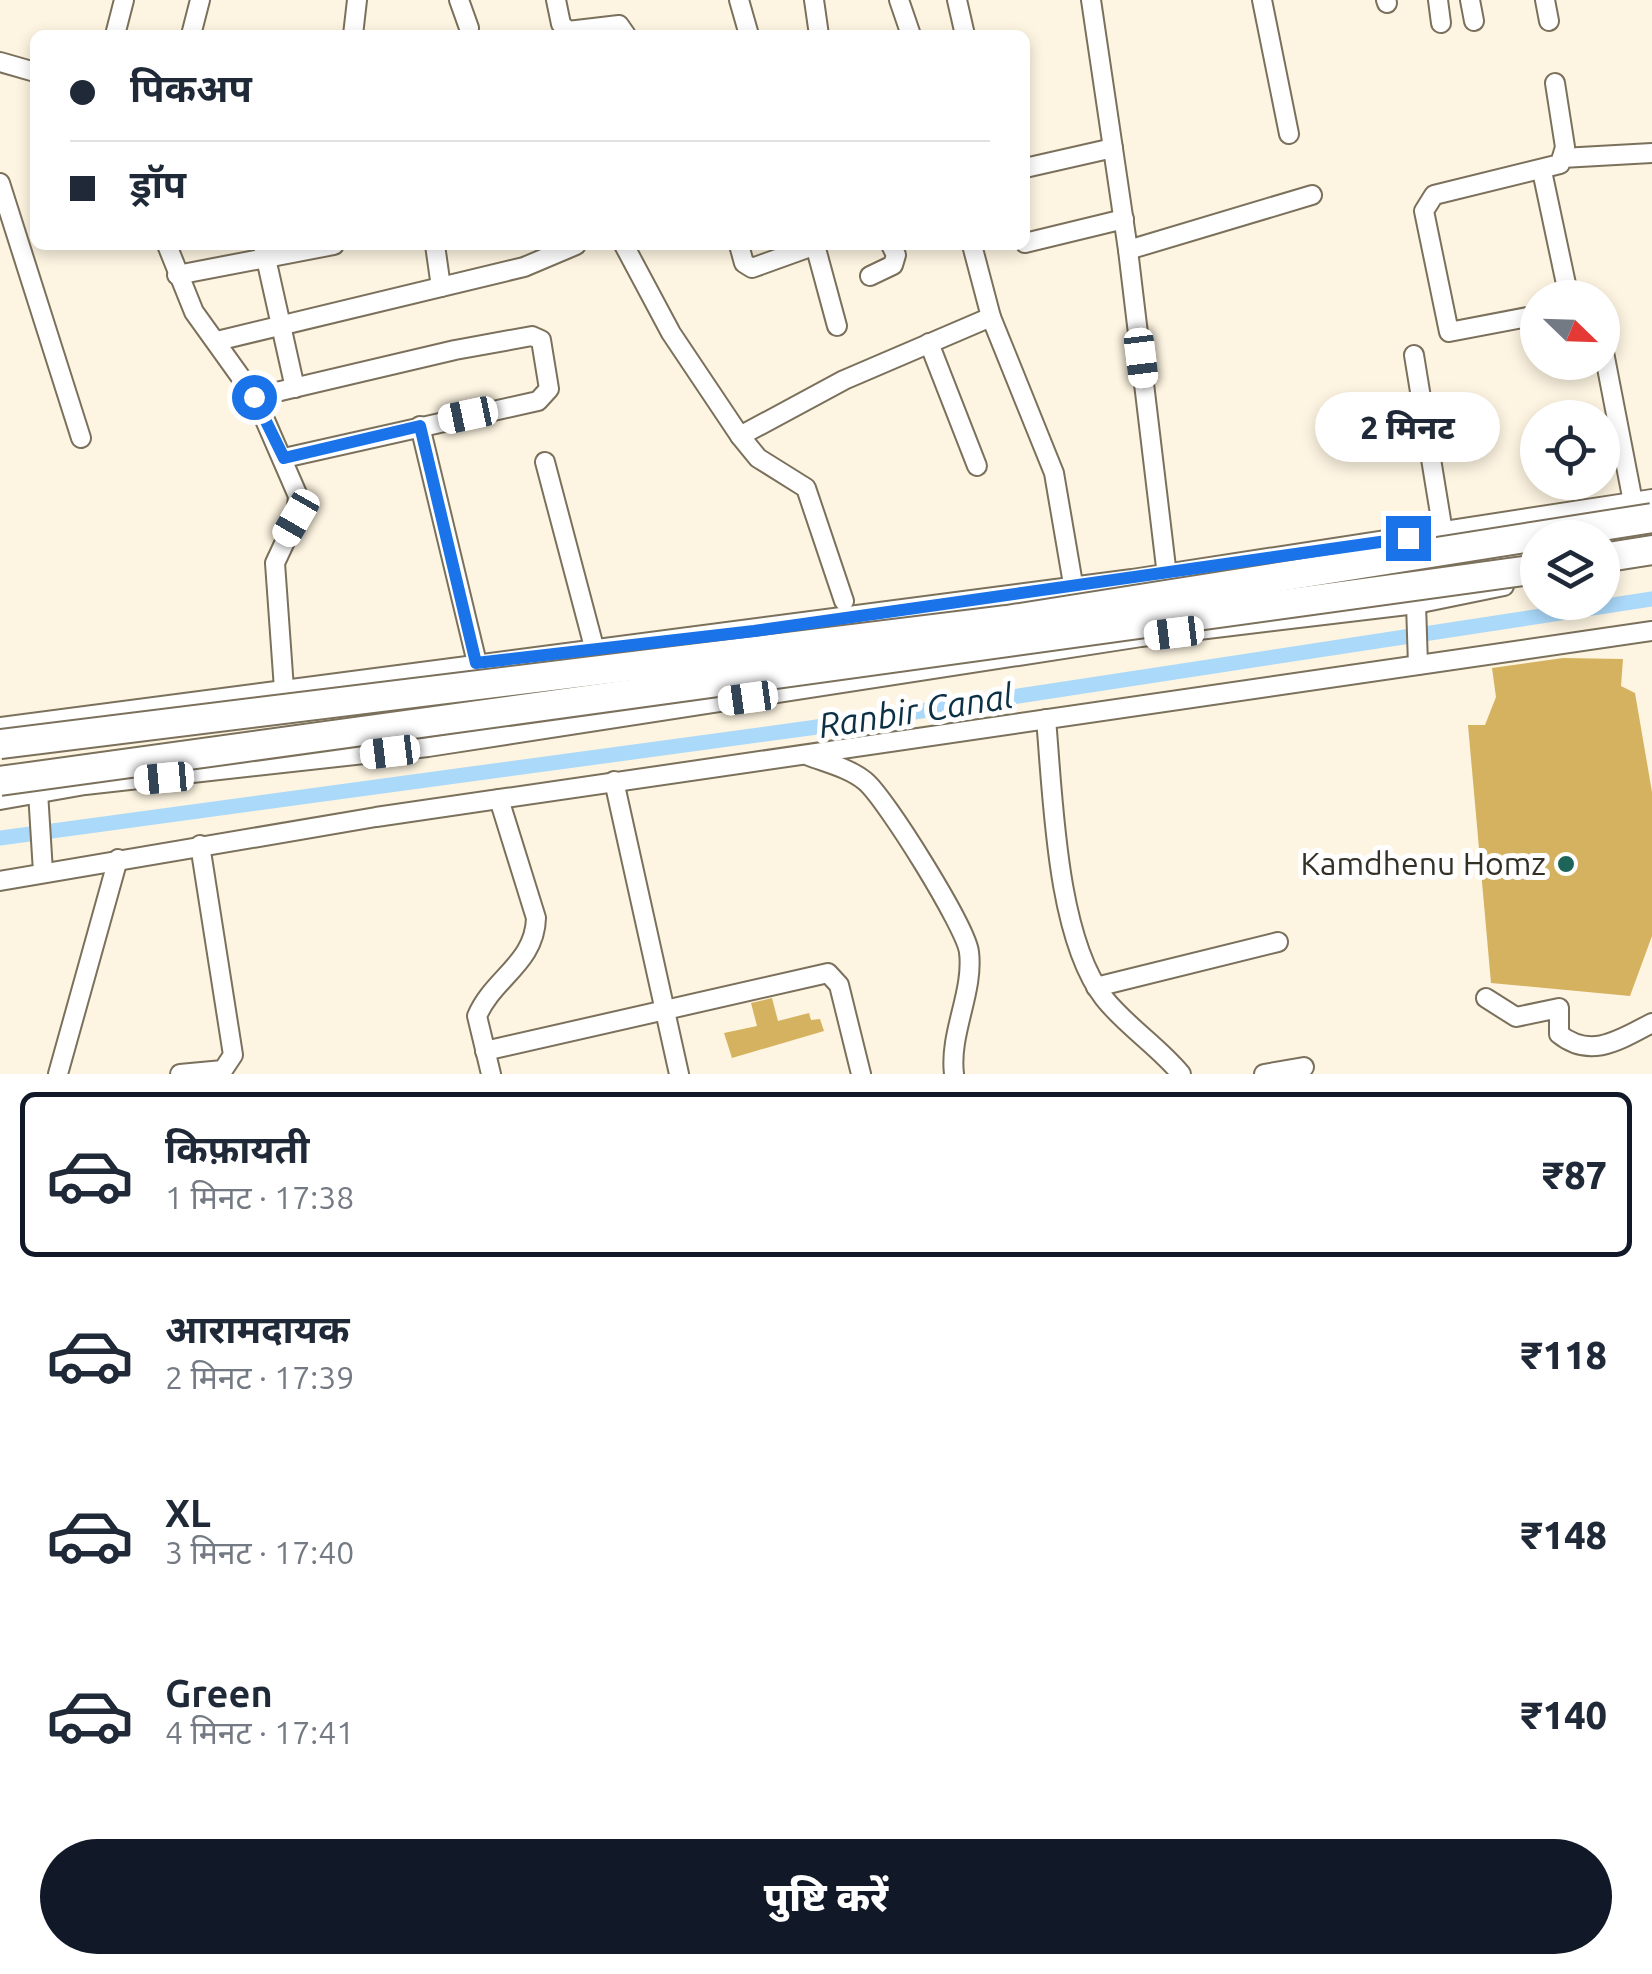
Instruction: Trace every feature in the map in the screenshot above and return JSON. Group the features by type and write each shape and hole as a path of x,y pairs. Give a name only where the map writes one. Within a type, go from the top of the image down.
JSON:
{"highway":[{"path":"0,744 1007,620 1646,506"},
{"path":"1620,555 1652,550"},
{"path":"0,781 1520,570"}],"street":[{"path":"116,30 124,0"},
{"path":"193,30 200,0"},
{"path":"354,30 357,0"},
{"path":"459,0 470,28"},
{"path":"556,0 560,24 567,30"},
{"path":"739,0 748,30"},
{"path":"813,30 814,0"},
{"path":"957,0 964,30"},
{"path":"1091,0 1124,219 1174,633"},
{"path":"1262,0 1289,134"},
{"path":"1438,0 1441,23"},
{"path":"1470,0 1474,21"},
{"path":"1545,0 1549,22"},
{"path":"906,2 909,30"},
{"path":"576,30 619,25 622,30"},
{"path":"0,62 30,71"},
{"path":"1520,318 1449,332 1424,211 1434,195 1553,169 1562,158 1564,136 1555,83"},
{"path":"1030,167 1114,148"},
{"path":"1562,158 1652,152"},
{"path":"1542,171 1565,280"},
{"path":"0,183 26,235 80,438"},
{"path":"1128,250 1312,195"},
{"path":"1030,242 1124,219"},
{"path":"168,250 194,312 254,397 284,458 299,507 275,564 284,689"},
{"path":"436,250 441,287"},
{"path":"216,341 441,287 565,250"},
{"path":"627,250 671,333 740,436 758,458 806,488 844,601"},
{"path":"740,250 744,263 752,268 802,250"},
{"path":"817,250 837,326"},
{"path":"870,276 893,265 894,250"},
{"path":"973,250 991,316 1054,473 1072,578"},
{"path":"176,275 264,252 294,388"},
{"path":"740,436 844,380 991,316"},
{"path":"254,397 455,350 532,336 540,340 548,389 545,396 284,458"},
{"path":"929,343 977,466"},
{"path":"1414,355 1443,532"},
{"path":"0,726 594,647 754,631 1646,506 1612,380"},
{"path":"420,426 476,663"},
{"path":"544,462 594,647"},
{"path":"1620,567 1652,562"},
{"path":"0,800 38,801 428,748 1174,633 1416,609 1520,584"},
{"path":"1416,609 1419,658"},
{"path":"0,881 200,845 614,781 808,756 1419,658 1652,632"},
{"path":"1046,719 1063,876 1074,930 1096,987 1181,1074"},
{"path":"808,756 856,774 880,796 966,939 969,967 954,1041 954,1074"},
{"path":"614,781 680,1074"},
{"path":"491,1074 478,1016 480,1008 525,956 536,930 536,918 499,799"},
{"path":"38,801 43,872"},
{"path":"180,1074 223,1070 233,1055 200,845"},
{"path":"58,1074 118,858"},
{"path":"1096,987 1278,942"},
{"path":"485,1051 828,973 839,985 860,1074"},
{"path":"1486,998 1516,1017 1559,1008 1560,1034 1585,1047 1604,1046 1652,1023"},
{"path":"1264,1074 1304,1066"}],"building":[{"name":"Kamdhenu Homz","path":"1563,658 1623,659 1621,686 1635,693 1652,792 1652,936 1630,996 1491,983 1468,725 1485,725 1496,697 1492,668"},
{"path":"772,998 778,1021 809,1013 811,1020 820,1019 824,1031 732,1058 724,1033 757,1026 751,1003"}],"waterway":[{"name":"Ranbir Canal","path":"0,838 810,728 1652,599"}],"place":[{"name":"Kamdhenu Homz","path":"1566,864"}],"route":[{"path":"254,397 284,458 420,426 476,663 754,631 1408,538"}]}
